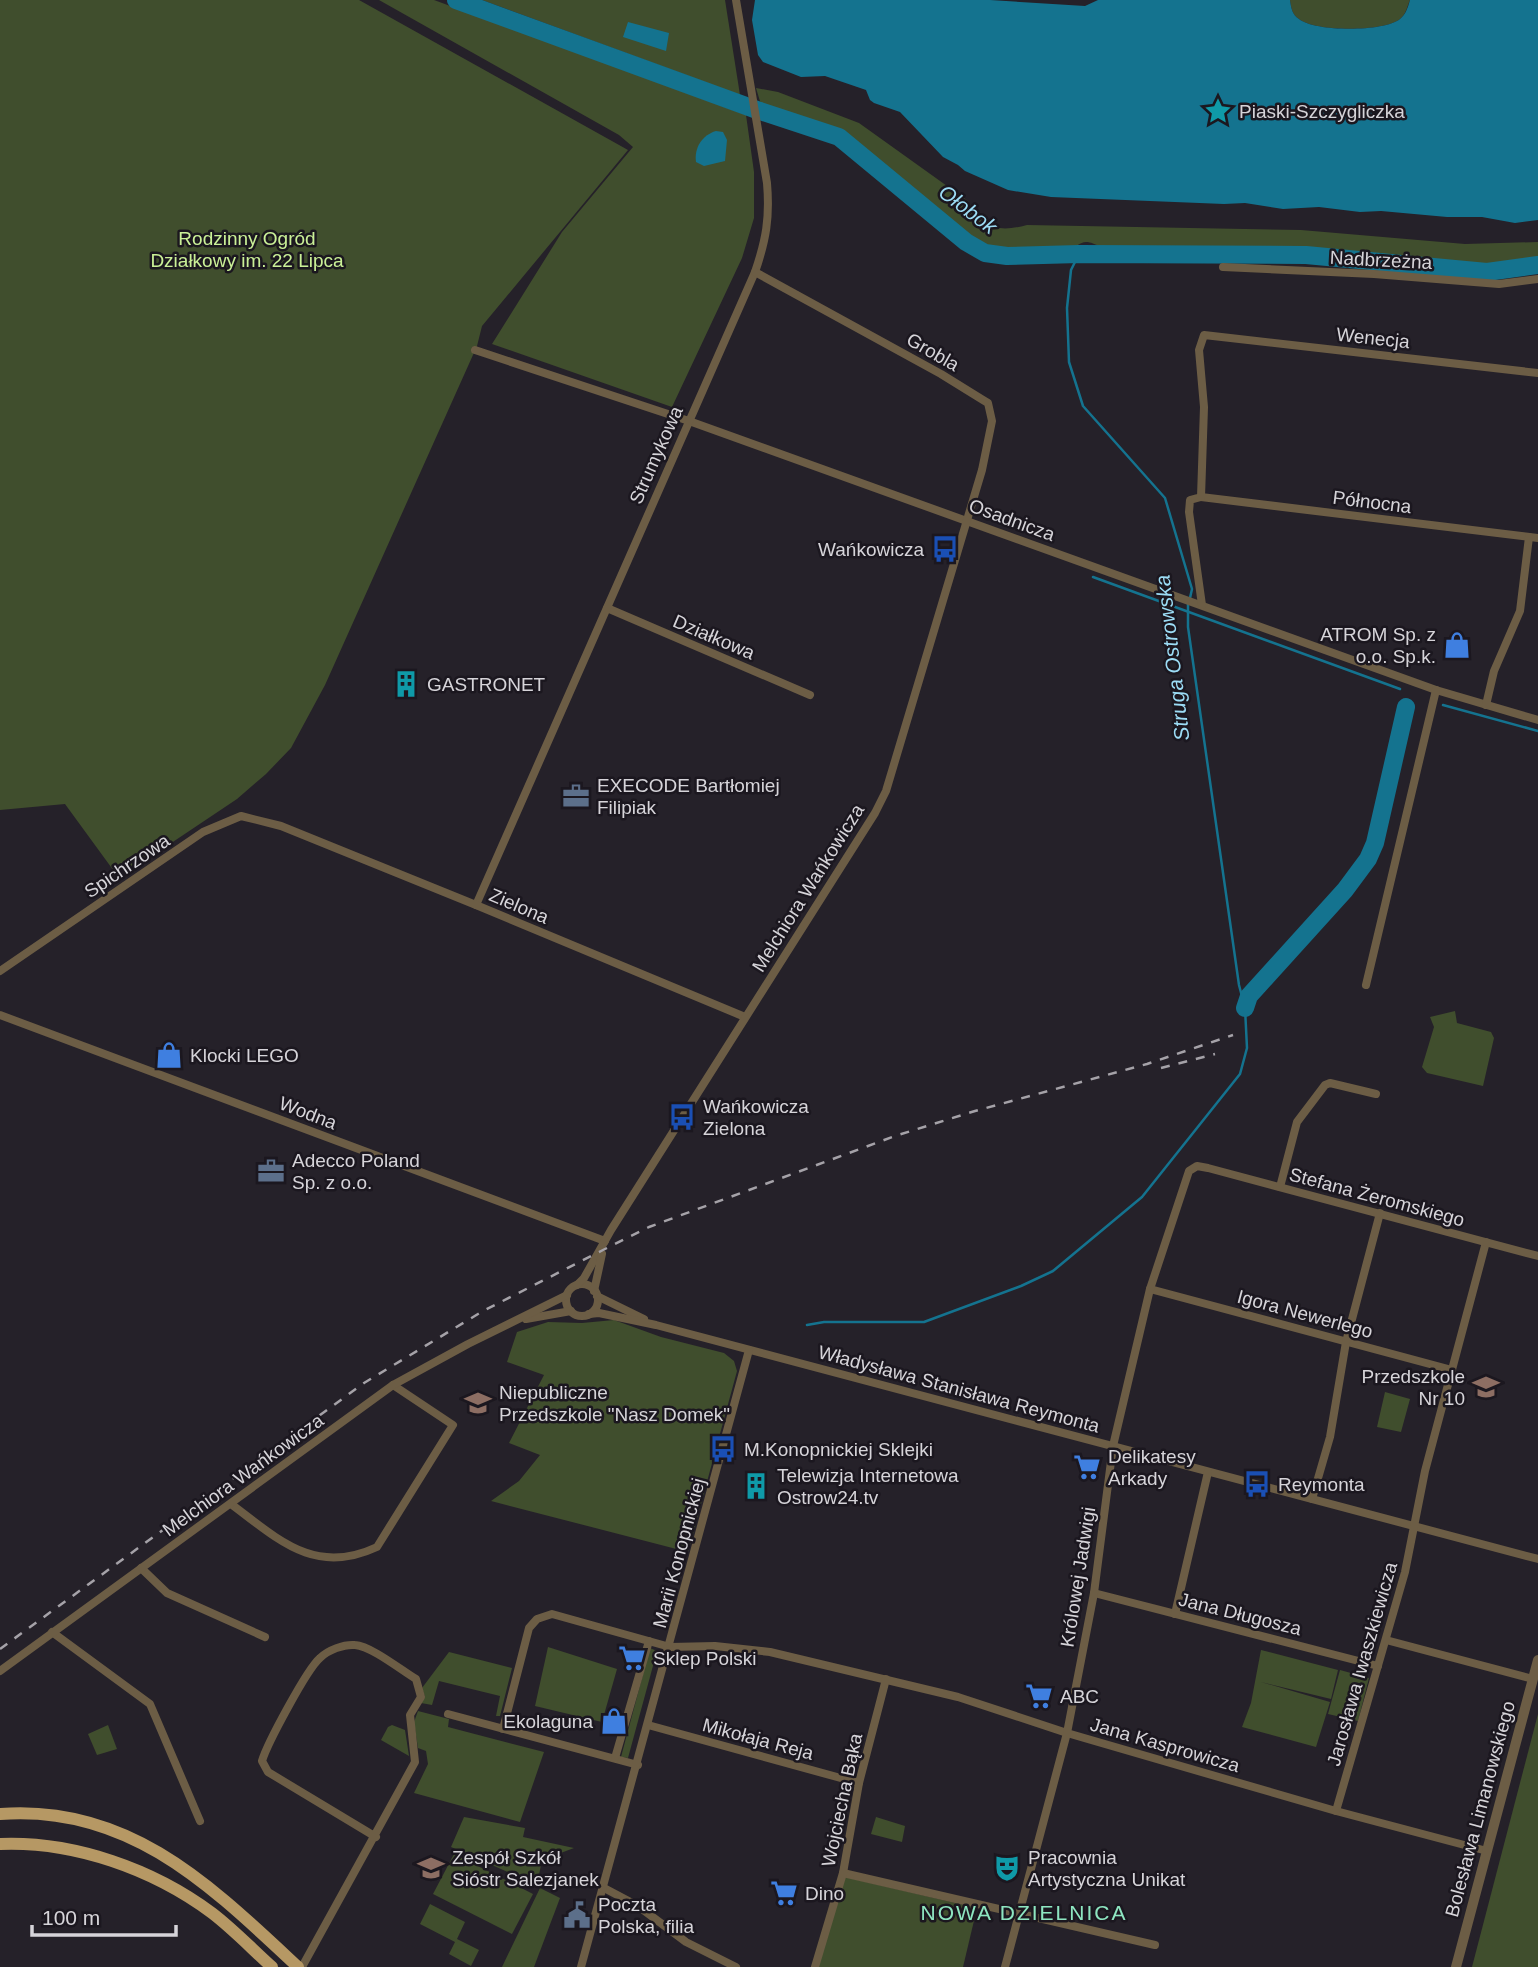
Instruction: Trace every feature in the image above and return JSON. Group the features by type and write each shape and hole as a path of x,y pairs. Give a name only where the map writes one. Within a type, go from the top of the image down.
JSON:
{"main road":[{"path":"0,1814 22,1812 66,1817 138,1841 213,1888 300,1967"},
{"path":"0,1844 63,1849 97,1857 144,1874 211,1913 272,1967"}],"street":[{"name":"Strumykowa","path":"476,905 755,272 766,240 769,204 736,0"},
{"name":"Nadbrzeżna","path":"1223,267 1374,274 1499,284 1538,279"},
{"name":"Grobla","path":"755,272 942,374 988,403 991,429 967,521"},
{"name":"Wenecja","path":"1201,497 1204,407 1199,350 1205,335 1538,373"},
{"name":"Osadnicza","path":"475,350 689,421 1436,690 1538,720"},
{"name":"Północna","path":"1201,497 1534,537"},
{"path":"1201,497 1190,500 1189,512 1202,605"},
{"name":"Melchiora Wańkowicza","path":"577,1285 584,1278 875,813 886,791 967,521"},
{"path":"1486,705 1494,671 1520,611 1534,537"},
{"name":"Działkowa","path":"607,608 810,695"},
{"path":"1366,985 1436,690"},
{"name":"Spichrzowa","path":"0,971 203,832 241,816 281,826"},
{"name":"Zielona","path":"281,826 745,1017"},
{"name":"Wodna","path":"0,1014 605,1241"},
{"path":"1280,1187 1297,1122 1325,1086 1330,1083 1376,1094"},
{"name":"Królowej Jadwigi","path":"1004,1967 1067,1733 1094,1593 1112,1446 1150,1289 1189,1171 1197,1166 1208,1168"},
{"name":"Stefana Żeromskiego","path":"1208,1168 1538,1256"},
{"path":"1312,1499 1331,1437 1339,1372 1380,1213"},
{"name":"Melchiora Wańkowicza","path":"596,1293 605,1241"},
{"name":"Jarosława Iwaszkiewicza","path":"1336,1811 1405,1572 1413,1539 1413,1526 1486,1242"},
{"path":"577,1285 587,1285 596,1293 596,1306 589,1314 579,1315 570,1311 567,1295 577,1285"},
{"name":"Igora Newerlego","path":"1150,1289 1452,1370"},
{"name":"Władysława Stanisława Reymonta","path":"596,1293 656,1325"},
{"name":"Melchiora Wańkowicza","path":"0,1671 393,1385 567,1295"},
{"name":"Melchiora Wańkowicza","path":"516,1322 570,1311"},
{"name":"Władysława Stanisława Reymonta","path":"589,1314 599,1313 656,1325 1538,1559"},
{"name":"Marii Konopnickiej","path":"582,1967 749,1350"},
{"path":"231,1504 274,1537 312,1556 348,1556 377,1546 453,1425 393,1385"},
{"path":"1175,1614 1208,1472"},
{"path":"141,1569 167,1593 265,1637"},
{"name":"Jana Długosza","path":"1094,1593 1378,1666"},
{"name":"Jana Kasprowicza","path":"503,1729 529,1628 537,1619 552,1615 670,1647 715,1646 770,1652 958,1697 1067,1733 1336,1811 1487,1851"},
{"path":"52,1632 150,1704 200,1821"},
{"path":"1385,1640 1533,1679"},
{"name":"Marii Konopnickiej","path":"615,1758 649,1641"},
{"path":"300,1967 376,1837 415,1762 410,1715 421,1697 416,1679 364,1647 347,1645 319,1658 291,1704 262,1761 268,1772 376,1837"},
{"name":"Bolesława Limanowskiego","path":"1456,1967 1538,1660"},
{"name":"Wojciecha Bąka","path":"815,1967 843,1873 859,1783 886,1679"},
{"path":"448,1714 638,1765"},
{"name":"Mikołaja Reja","path":"648,1726 859,1783"},
{"path":"843,1873 1155,1945"},
{"path":"604,1888 638,1906 686,1942 736,1967"}],"green space":[{"name":"Rodzinny Ogród Działkowy im. 22 Lipca","path":"0,0 359,0 628,150 482,326 477,346 325,685 291,748 237,799 119,878 65,804 0,810"},
{"path":"379,0 434,0 746,115 754,172 754,218 742,258 672,407 492,344 562,232 633,147 619,135"},
{"path":"482,0 725,0 740,95"},
{"path":"1290,0 1410,0 1402,17 1392,23 1350,29 1307,23 1295,15"},
{"path":"756,88 778,92 859,123 968,201 986,223 999,228 1027,225 1301,230 1465,244 1538,242 1538,261 1487,267 1309,247 1101,247 1088,242 1075,247 986,247 840,133 762,108"},
{"path":"1455,1011 1457,1023 1491,1032 1494,1038 1483,1086 1427,1073 1422,1067 1434,1027 1430,1017"},
{"path":"614,1320 661,1337 724,1353 734,1361 737,1371 688,1552 491,1501 519,1481 540,1455 509,1443 544,1375 507,1362 517,1332 548,1322"},
{"path":"1385,1392 1410,1399 1401,1432 1377,1427"},
{"path":"548,1647 617,1669 602,1722 535,1706"},
{"path":"650,1648 657,1651 628,1758 621,1757"},
{"path":"1261,1650 1338,1670 1331,1699 1261,1682 1330,1702 1316,1747 1242,1727 1251,1703"},
{"path":"449,1652 512,1668 500,1716 496,1716 500,1696 439,1681 432,1705 421,1703 425,1697 422,1688"},
{"path":"1340,1670 1369,1678 1358,1721 1328,1714"},
{"path":"418,1711 449,1719 448,1727 544,1752 520,1822 414,1793 428,1764 426,1751 418,1748 414,1722"},
{"path":"1538,1714 1538,1967 1472,1967"},
{"path":"108,1725 117,1749 97,1755 88,1734"},
{"path":"392,1725 405,1730 409,1756 381,1740"},
{"path":"464,1817 525,1828 523,1837 574,1848 542,1860 537,1885 451,1847"},
{"path":"876,1817 905,1826 902,1842 871,1834"},
{"path":"454,1854 533,1894 512,1934 433,1894"},
{"path":"845,1877 977,1908 963,1967 818,1967"},
{"path":"540,1888 560,1898 534,1967 502,1967"},
{"path":"430,1904 465,1922 457,1939 479,1950 471,1966 449,1954 455,1942 420,1924"}],"water":[{"name":"Piaski-Szczygliczka","path":"755,0 990,0 1085,6 1098,0 1290,0 1295,15 1307,23 1350,29 1392,23 1404,15 1410,0 1538,0 1538,220 1515,223 1482,217 1360,212 1319,207 1283,209 1245,203 1051,197 1008,190 965,171 943,157 900,112 874,103 866,90 825,76 801,77 763,62 758,55 752,20"},
{"path":"628,22 669,33 666,51 623,37"},
{"path":"716,131 723,132 727,140 725,161 704,166 696,162 698,147 703,139"}],"waterway":[{"name":"Ołobok","path":"456,0 757,110 839,137 966,242 985,253 1007,256 1306,255 1487,272 1538,265"},
{"name":"Struga Ostrowska","path":"1079,254 1071,270 1067,308 1069,362 1083,406 1165,498 1192,589 1190,598"},
{"path":"1093,577 1400,689"},
{"name":"Struga Ostrowska","path":"807,1325 824,1322 924,1322 1021,1286 1053,1271 1142,1197 1240,1074 1247,1048 1245,1008 1239,985 1188,627 1188,604"},
{"path":"1443,705 1538,731"},
{"name":"Struga Ostrowska","path":"1245,1008 1249,996 1345,890 1368,859 1375,843 1406,707"}],"railway":[{"path":"0,1649 364,1383 483,1311 649,1227 895,1136 1147,1064 1233,1035"},
{"path":"1161,1068 1215,1054"}],"place":[{"name":"Piaski-Szczygliczka","path":"1218,111"},
{"name":"Wańkowicza","path":"945,549"},
{"name":"ATROM Sp. z o.o. Sp.k.","path":"1457,645"},
{"name":"GASTRONET","path":"406,684"},
{"name":"EXECODE Bartłomiej Filipiak","path":"576,796"},
{"name":"Klocki LEGO","path":"169,1055"},
{"name":"Wańkowicza Zielona","path":"682,1117"},
{"name":"Adecco Poland Sp. z o.o.","path":"271,1171"},
{"name":"Przedszkole Nr 10","path":"1486,1387"},
{"name":"Niepubliczne Przedszkole \"Nasz Domek\"","path":"478,1403"},
{"name":"M.Konopnickiej Sklejki","path":"723,1449"},
{"name":"Delikatesy Arkady","path":"1087,1467"},
{"name":"Reymonta","path":"1257,1484"},
{"name":"Telewizja Internetowa Ostrow24.tv","path":"756,1486"},
{"name":"Sklep Polski","path":"632,1658"},
{"name":"ABC","path":"1039,1696"},
{"name":"Ekolaguna","path":"614,1721"},
{"name":"Zespół Szkół Sióstr Salezjanek","path":"431,1868"},
{"name":"Pracownia Artystyczna Unikat","path":"1007,1868"},
{"name":"Dino","path":"784,1893"},
{"name":"Poczta Polska, filia","path":"577,1915"}],"district":[{"name":"NOWA DZIELNICA","path":"1024,1912"}]}
